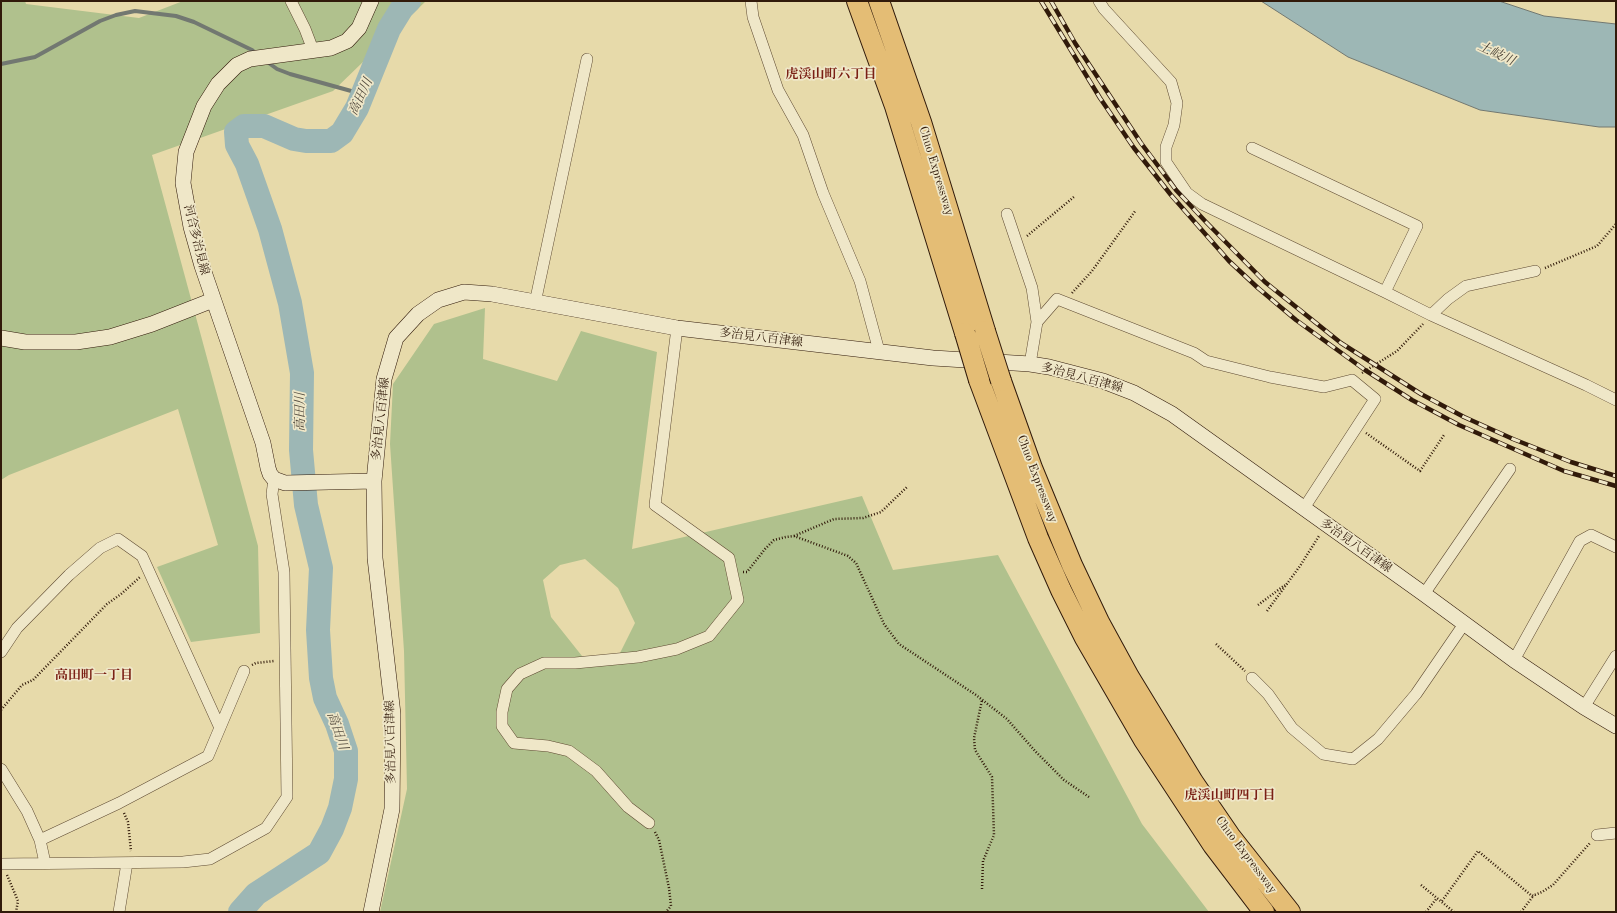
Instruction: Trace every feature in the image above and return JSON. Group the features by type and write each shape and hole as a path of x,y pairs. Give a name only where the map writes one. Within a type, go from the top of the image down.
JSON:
{"highway":[{"name":"Chuo Expressway","path":"858,1 897,112 979,380 1038,538 1082,631 1113,688 1144,740 1213,845 1264,912"},
{"name":"Chuo Expressway","path":"879,1 921,122 1001,381 1032,468 1069,558 1129,677 1163,734 1197,788 1230,836 1290,912"},
{"path":"1213,845 1231,878 1255,912"}],"main road":[{"name":"河合多治見線","path":"279,481 268,468 263,443 212,300 191,227 183,183 186,152 204,106 218,84 237,65 250,58 331,48 347,41 359,28 371,1"},
{"name":"多治見八百津線","path":"371,912 392,809 393,714 375,558 374,481 384,379 396,338 418,314 438,300 464,292 492,294 677,328 933,358 1030,364 1061,370 1102,381 1134,393 1172,414 1514,660 1584,707 1616,726"},
{"path":"1,338 25,342 76,342 110,337 152,324 212,300"},
{"path":"279,481 374,481"}],"street":[{"path":"291,1 305,29 313,50"},
{"path":"751,1 753,18 778,90 803,135 823,193 860,281 879,351"},
{"path":"1099,1 1104,9 1171,82 1177,103 1174,125 1166,147 1166,162 1187,193 1202,204 1431,315 1572,378 1616,400"},
{"path":"535,303 587,59"},
{"path":"1252,148 1417,226 1385,292"},
{"path":"1007,214 1032,288 1037,322 1030,364"},
{"path":"1431,315 1448,298 1466,286 1535,270"},
{"path":"1037,322 1057,299 1194,353 1206,361 1270,377 1324,387 1352,380 1375,398 1304,508"},
{"path":"649,823 628,807 596,771 569,751 548,746 514,743 502,726 502,712 507,689 520,674 544,663 575,663 638,657 677,649 708,636 738,600 730,558 654,505 677,328"},
{"path":"1424,594 1510,469"},
{"path":"2,864 183,862 210,858 266,828 287,797 284,572 272,494 279,481"},
{"path":"1514,660 1580,541 1591,535 1616,546"},
{"path":"1,652 17,628 69,575 100,548 118,539 142,556 220,728"},
{"path":"1252,678 1268,694 1292,728 1323,754 1353,759 1378,739 1416,694 1464,624"},
{"path":"1584,707 1616,656"},
{"path":"40,840 119,803 208,756 244,671"},
{"path":"1,769 28,811 40,840 45,863"},
{"path":"1597,835 1616,833"},
{"path":"119,912 130,863"}],"path":[{"path":"1018,244 1075,196"},
{"path":"1064,303 1092,271 1136,210"},
{"path":"1535,270 1550,267 1597,246 1616,224"},
{"path":"1352,380 1396,351 1431,315"},
{"path":"1357,426 1420,471 1444,435"},
{"path":"732,573 747,572 774,540 794,536 834,519 863,518 881,512 907,486"},
{"path":"1267,611 1287,584 1326,525"},
{"path":"794,536 848,556 856,563 884,624 899,644 982,700 1007,719 1036,752 1064,780 1089,797"},
{"path":"1,710 22,685 33,680 107,604 121,594 148,569"},
{"path":"1258,605 1287,584"},
{"path":"1216,644 1252,678"},
{"path":"244,671 256,663 273,662 278,658 285,656"},
{"path":"982,700 974,738 974,750 992,777 994,835 983,861 982,889"},
{"path":"119,803 128,822 130,863"},
{"path":"649,823 659,840 670,888 671,906 666,912"},
{"path":"1522,912 1535,895 1553,885 1597,835"},
{"path":"1442,901 1478,851 1532,896 1535,895"},
{"path":"2,864 18,901 16,912"},
{"path":"1421,885 1454,912"},
{"path":"1426,912 1437,898"}],"green space":[{"path":"1,1 25,1 26,4 139,18 183,1 426,1 333,91 152,155 258,546 260,633 191,642 157,567 218,545 178,409 9,475 1,480"},
{"path":"485,308 483,359 557,381 581,331 657,352 632,549 862,496 893,570 998,555 1142,824 1209,912 380,912 407,789 404,651 390,444 393,384 434,324","holes":["585,559 618,588 635,623 618,657 582,656 551,617 543,580 560,565"]}],"water":[{"name":"土岐川","path":"1261,1 1499,1 1544,16 1616,24 1616,127 1599,127 1480,110 1348,57"}],"waterway":[{"name":"高田川","path":"240,912 256,894 319,853 332,829 340,808 346,779 346,751 337,724 325,698 321,678 318,630 321,568 306,505 301,450 302,373 290,303 270,229 247,164 237,145 236,132 244,126 264,126 294,139 306,141 331,141 342,133 357,108 389,29 402,8 409,1"},
{"path":"1,64 35,57 100,21 116,15 135,11 176,16 194,22 252,50 256,54"},
{"path":"266,61 277,69 290,74 362,94"}],"railway":[{"path":"1041,1 1100,98 1134,148 1171,195 1229,261 1258,288 1296,320 1365,370 1412,400 1459,425 1564,471 1616,486"},
{"path":"1051,1 1075,43 1141,143 1176,190 1265,282 1341,343 1421,394 1464,417 1513,439 1571,462 1616,476"}],"district":[{"name":"虎渓山町六丁目","path":"831,75"},
{"name":"高田町一丁目","path":"94,676"},
{"name":"虎渓山町四丁目","path":"1230,796"}]}
